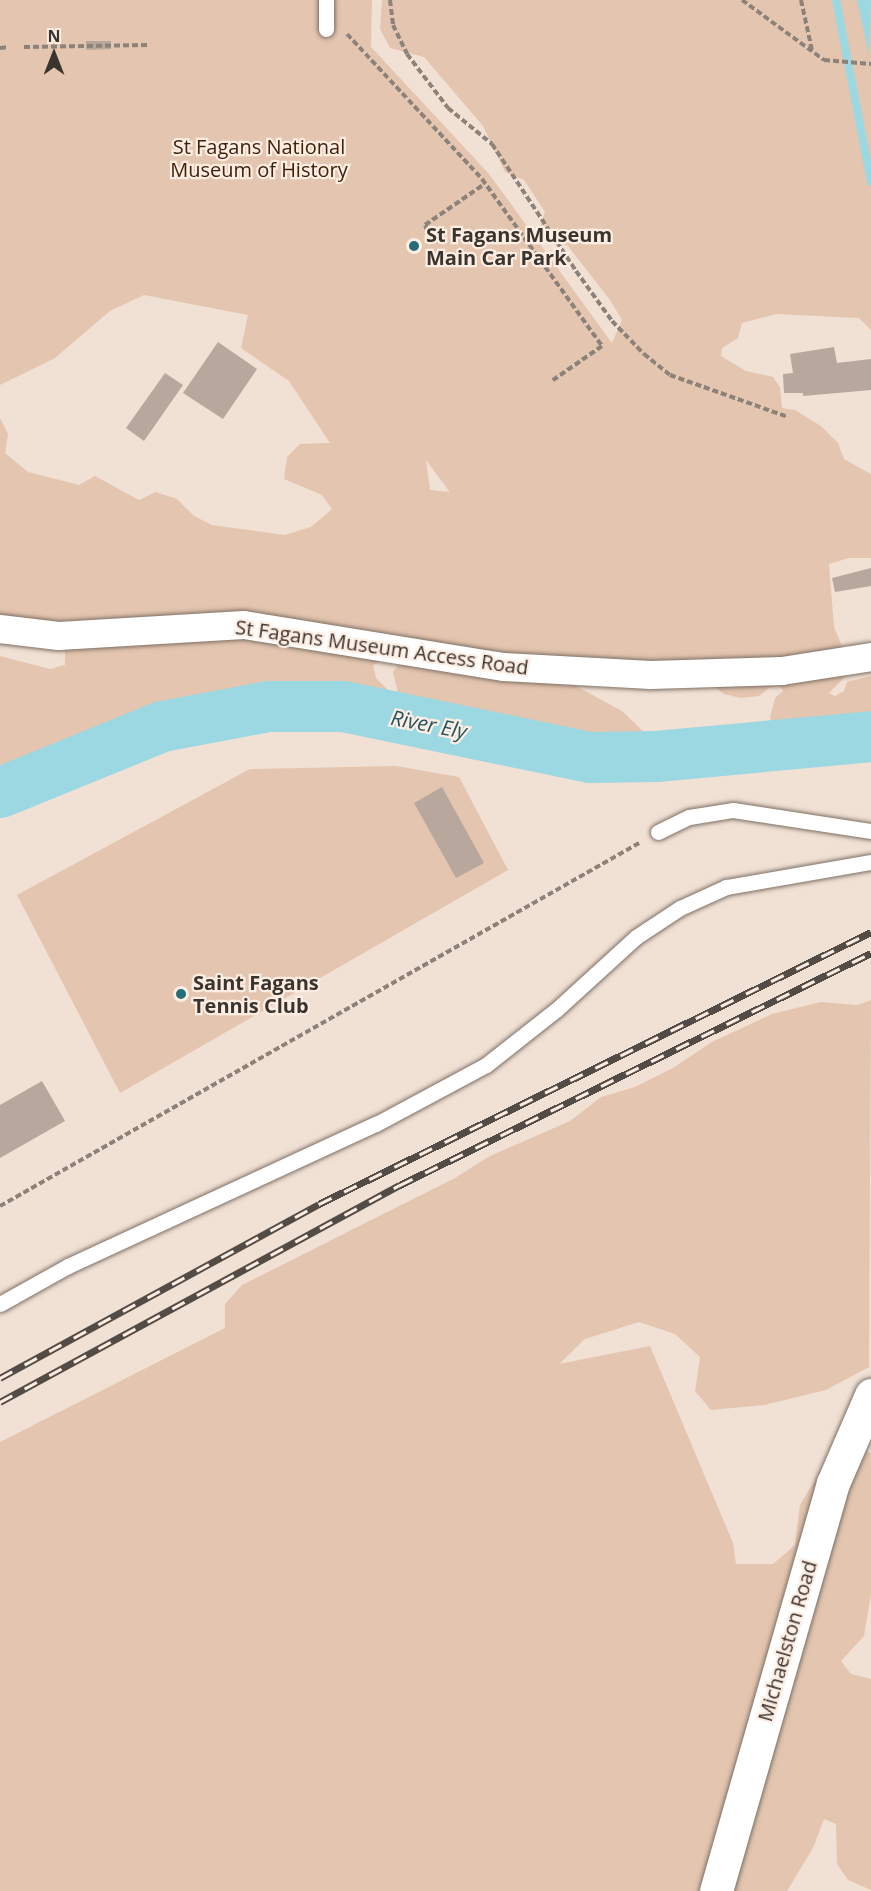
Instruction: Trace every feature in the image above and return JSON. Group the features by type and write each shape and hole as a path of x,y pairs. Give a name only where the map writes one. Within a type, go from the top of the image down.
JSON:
{"street":[{"name":"St Fagans Museum Access Road","path":"0,629 59,636 244,625 504,667 651,675 782,671 871,657"},
{"name":"Michaelston Road","path":"716,1891 833,1483 871,1395"}],"lane":[{"path":"326,0 326,29"},
{"path":"658,832 689,817 733,810 871,831"},
{"path":"0,1304 68,1266 375,1124 486,1065 556,1010 636,937 680,908 726,887 871,862"}],"path":[{"path":"390,0 393,25 407,54 448,108 492,144 594,296 644,354 670,375 788,417"},
{"path":"742,0 824,60 871,64"},
{"path":"801,0 812,51"},
{"path":"342,28 482,179 483,185 602,346 554,380"},
{"path":"24,47 148,45"},
{"path":"0,48 9,47"},
{"path":"427,230 424,225 483,185"},
{"path":"0,1206 658,832"}],"green space":[{"name":"St Fagans National Museum of History","path":"0,0 372,0 371,47 489,174 612,343 622,320 610,300 568,246 547,237 540,227 545,212 524,180 505,172 483,126 424,57 390,48 380,29 382,0 871,0 871,330 859,318 777,314 742,323 738,338 722,348 721,356 746,371 773,377 780,387 782,408 795,410 821,426 838,443 844,459 871,474 871,558 849,558 829,564 834,627 852,670 829,693 835,696 844,691 847,682 871,676 871,728 839,721 800,740 785,740 773,731 770,717 775,698 783,691 780,686 770,687 759,696 741,698 724,694 713,685 572,684 622,711 652,740 644,754 626,760 566,765 531,759 519,749 509,731 500,730 486,747 477,748 459,743 435,702 409,705 400,702 393,672 398,665 387,657 373,665 376,678 389,691 383,705 353,713 338,686 304,714 283,715 259,699 248,686 138,709 124,721 132,731 126,749 118,758 88,751 82,737 35,764 34,771 18,781 0,776 0,656 50,669 65,665 65,650 55,631 0,635 0,418 8,434 5,453 28,472 79,485 95,476 139,500 156,492 177,499 194,516 212,525 285,535 311,527 332,509 322,495 284,479 287,457 300,444 330,443 289,381 241,348 248,315 144,295 110,311 55,358 0,385","holes":["426,460 449,491 430,490"]},
{"name":"Saint Fagans Tennis Club","path":"396,766 459,777 508,870 120,1093 17,895 250,769"},
{"path":"871,1000 869,1367 826,1390 764,1405 711,1410 695,1391 700,1357 675,1334 639,1322 585,1339 559,1364 650,1346 733,1543 736,1564 773,1564 795,1545 800,1505 828,1458 857,1449 871,1453 871,1594 864,1636 841,1661 851,1674 871,1679 871,1890 848,1880 837,1864 836,1824 824,1819 813,1848 787,1891 0,1891 0,1442 225,1328 225,1304 242,1285 455,1178 488,1157 570,1121 601,1097 635,1087 673,1068 712,1042 772,1014 821,1002 858,1005"}],"water":[{"path":"857,0 871,0 869,55"}],"building":[{"path":"86,41 111,41 111,49 86,50"},
{"path":"218,342 257,369 223,419 183,393"},
{"path":"834,347 837,363 871,359 871,390 803,396 803,393 784,393 783,374 793,373 790,354"},
{"path":"165,373 183,385 144,441 126,428"},
{"path":"871,568 871,586 835,592 832,578"},
{"path":"442,787 484,863 456,878 414,803"},
{"path":"42,1081 65,1121 0,1158 0,1105"}],"waterway":[{"path":"836,0 871,182"},
{"name":"River Ely","path":"0,792 162,726 268,706 343,706 590,757 656,756 871,736"}],"railway":[{"path":"0,1378 319,1204 871,932"},
{"path":"0,1402 400,1185 871,953"}],"place":[{"name":"St Fagans Museum Main Car Park","path":"414,246"},
{"name":"Saint Fagans Tennis Club","path":"181,994"}]}
